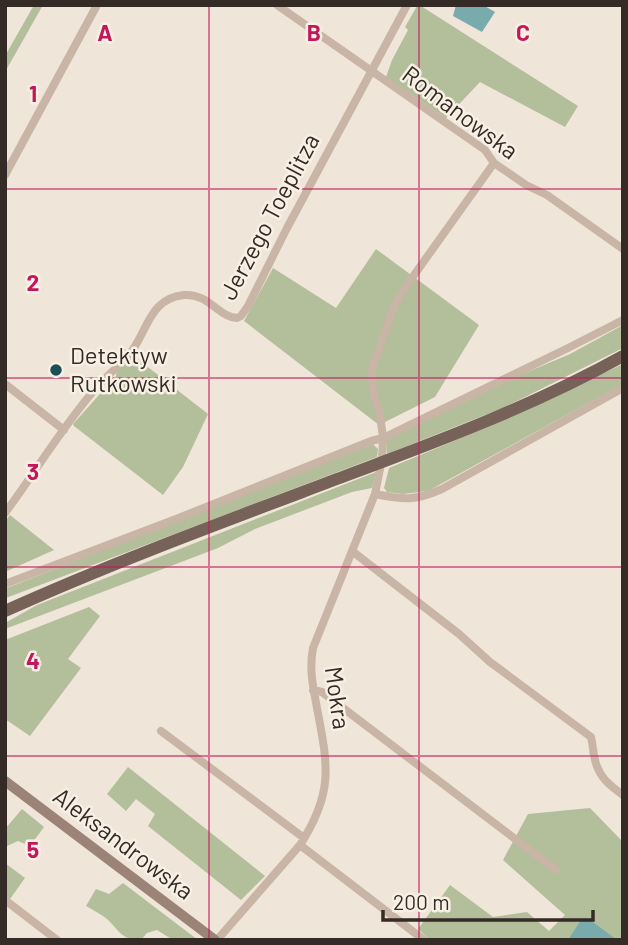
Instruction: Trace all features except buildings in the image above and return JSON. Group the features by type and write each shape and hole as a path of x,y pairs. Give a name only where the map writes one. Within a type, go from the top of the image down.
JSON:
{"main road":[{"path":"5,611 82,578 397,457 511,410 623,356"},
{"name":"Aleksandrowska","path":"5,781 216,940"}],"street":[{"path":"5,175 97,5"},
{"name":"Romanowska","path":"277,5 485,150 494,163 526,185 547,195 623,249"},
{"name":"Jerzego Toeplitza","path":"5,513 91,394 130,354 151,315 165,302 180,296 193,296 208,302 228,317 237,318 243,313 407,5"},
{"name":"Mokra","path":"216,940 302,842 318,812 325,792 327,768 310,663 313,648 376,494 383,438 380,414 373,392 372,368 393,309 402,292 494,163"},
{"path":"5,584 383,438 623,320"},
{"path":"5,384 64,430"},
{"path":"376,494 412,499 442,489 623,388"},
{"path":"352,551 459,634 490,663 590,737 599,772 604,780 623,795"},
{"path":"313,690 322,692 556,870"},
{"path":"160,731 424,940"},
{"path":"5,900 57,940"}],"green space":[{"path":"34,5 43,5 5,72 5,56"},
{"path":"417,6 421,6 578,106 565,127 480,82 446,118 386,77 408,30 405,27"},
{"path":"376,249 479,325 435,397 379,425 244,321 273,268 336,308"},
{"path":"623,325 623,348 505,407 387,454 386,440 570,354"},
{"path":"121,346 208,414 183,467 163,495 73,424 116,376"},
{"path":"623,364 623,384 428,491 403,494 387,492 384,488 389,468 502,421"},
{"path":"373,444 378,449 377,457 6,598 7,588"},
{"path":"376,472 372,488 352,492 255,529 218,548 5,629 5,623 37,605"},
{"path":"10,515 54,550 5,572 5,521"},
{"path":"89,607 100,616 68,659 81,668 30,736 5,719 5,640"},
{"path":"128,767 265,876 241,900 148,826 155,814 136,799 126,811 107,794"},
{"path":"590,808 623,842 623,940 430,940 418,929 450,885 493,917 527,912 549,931 565,915 503,860 528,814"},
{"path":"22,809 44,827 30,846 18,841 5,847 5,829"},
{"path":"5,863 25,878 10,899 5,895"},
{"path":"123,883 198,940 173,940 157,930 147,933 141,940 129,938 121,934 105,917 86,906 96,889 109,894"}],"water":[{"path":"456,5 483,5 495,12 482,32 453,16"},
{"path":"585,918 617,940 570,940 581,920"}],"place":[{"name":"Detektyw Rutkowski","path":"56,370"}]}
